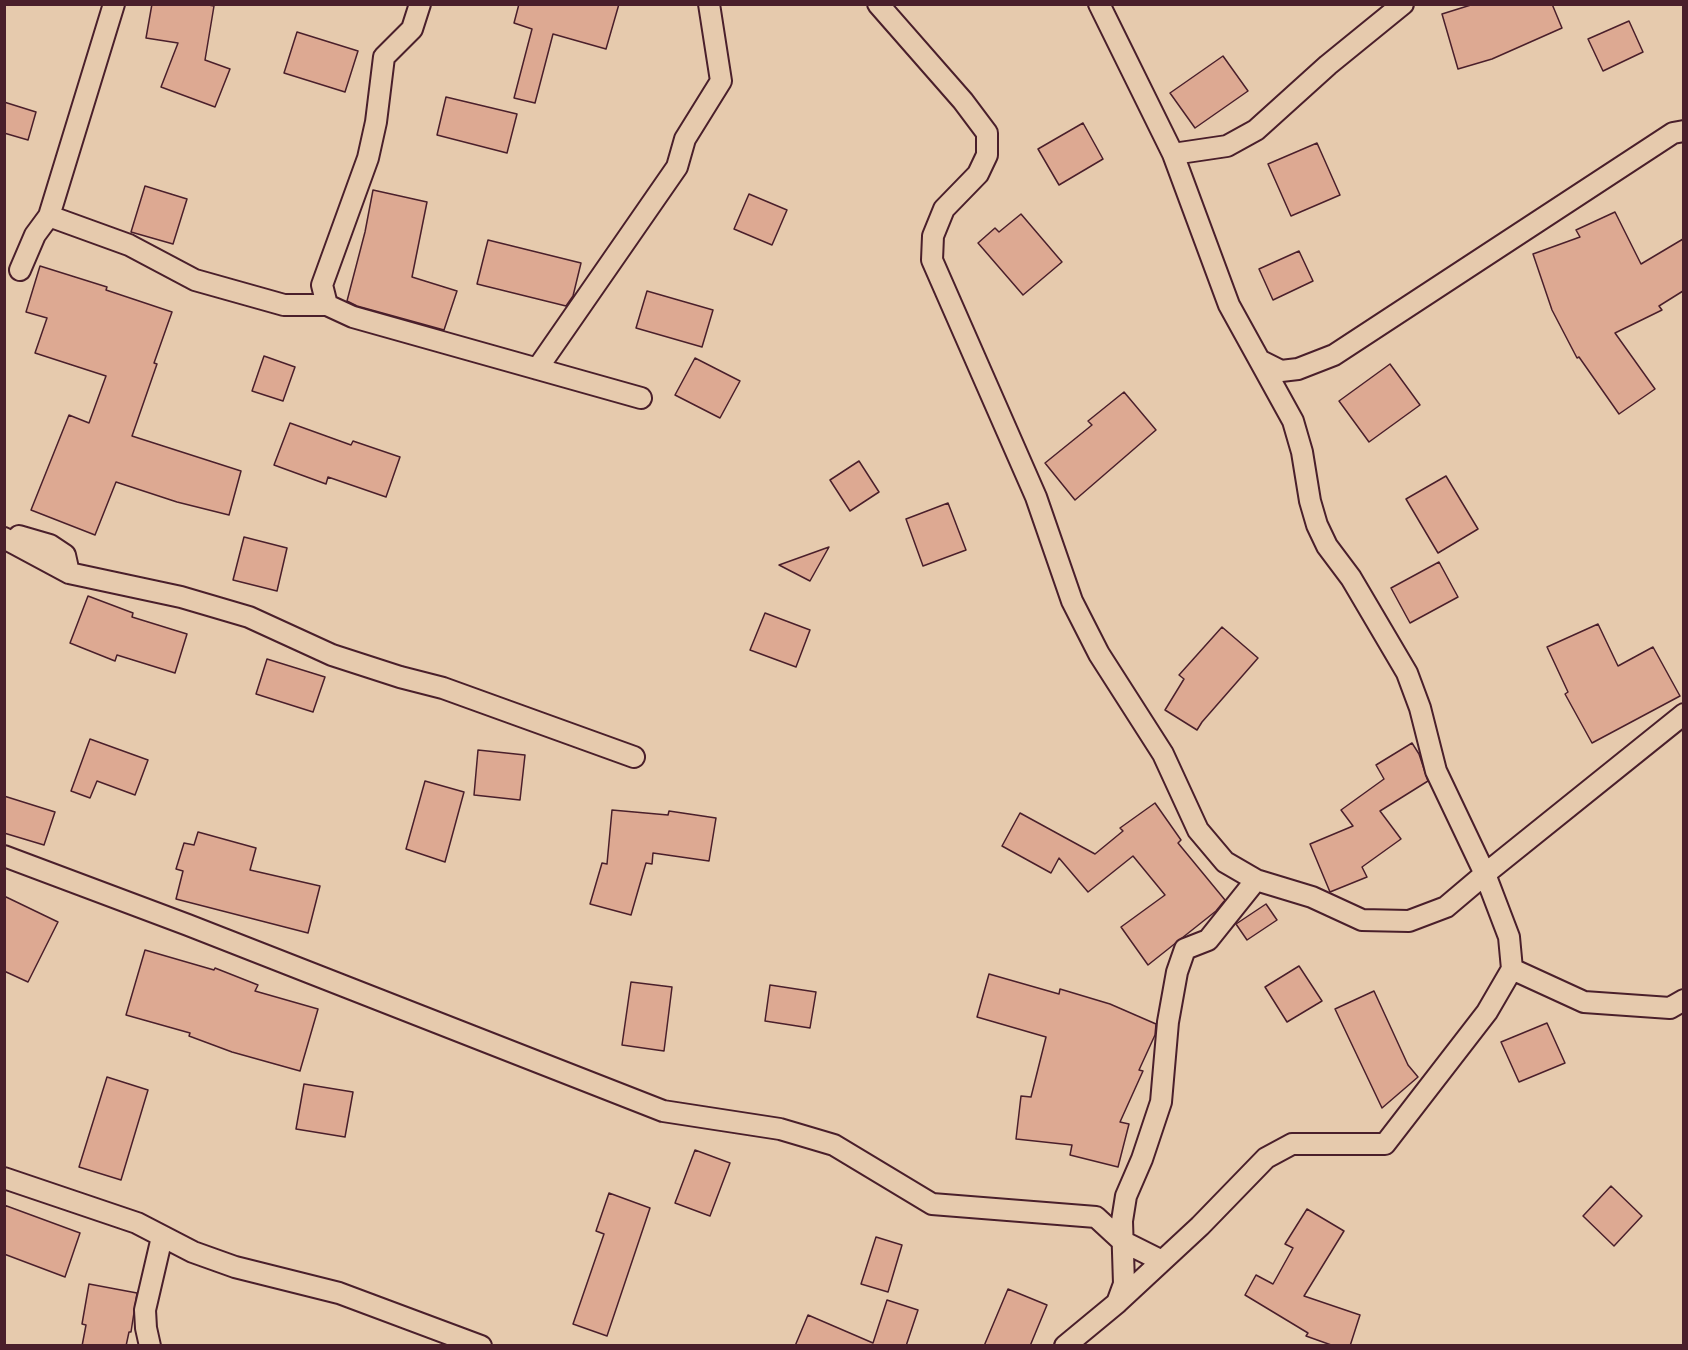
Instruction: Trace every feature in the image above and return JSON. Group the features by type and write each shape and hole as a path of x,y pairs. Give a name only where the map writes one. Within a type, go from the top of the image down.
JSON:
{"street":[{"path":"20,270 35,235 49,216 114,4"},
{"path":"327,305 322,285 368,158 376,122 384,57 412,29 420,4"},
{"path":"537,369 677,166 685,139 721,81 709,4"},
{"path":"878,4 963,101 987,134 987,155 978,174 945,209 933,236 932,260 1036,497 1072,602 1099,654 1163,754 1198,830 1225,862 1256,880 1312,897 1362,920 1409,921 1446,907 1683,714"},
{"path":"1065,1346 1117,1304 1200,1226 1266,1158 1292,1144 1385,1144 1487,1012 1512,969 1509,937 1485,874 1436,771 1420,708 1407,673 1351,578 1327,546 1317,525 1293,421 1229,305 1173,154 1099,4"},
{"path":"1173,154 1227,147 1256,130 1328,65 1403,4"},
{"path":"1261,361 1281,371 1298,369 1334,354 1673,133 1683,131"},
{"path":"49,216 129,244 195,280 284,305 327,305 353,317 641,398"},
{"path":"4,531 50,545 65,555 69,573"},
{"path":"4,538 69,573 181,597 249,618 332,655 443,688 633,757"},
{"path":"4,856 663,1111 780,1129 834,1144 932,1204 1096,1217 1122,1241 1162,1261"},
{"path":"1117,1304 1124,1284 1122,1241 1126,1196 1142,1159 1161,1102 1168,1022 1177,972 1185,949 1208,940 1256,880"},
{"path":"1512,969 1584,1002 1670,1008 1683,1000"},
{"path":"4,1178 137,1223 193,1252 235,1268 339,1293 481,1346"},
{"path":"150,1346 145,1310 162,1237"}],"building":[{"path":"152,4 214,6 205,60 230,69 215,107 161,87 178,43 146,38"},
{"path":"519,4 619,4 606,49 553,34 535,103 514,98 532,29 514,23"},
{"path":"1474,4 1552,4 1562,28 1492,59 1458,69 1442,14"},
{"path":"1629,21 1643,52 1603,71 1588,39"},
{"path":"297,32 358,51 345,92 284,73"},
{"path":"1223,56 1248,91 1195,128 1170,93"},
{"path":"446,97 517,114 507,153 437,135"},
{"path":"4,102 36,112 28,140 4,133"},
{"path":"1083,123 1103,159 1059,185 1038,149"},
{"path":"1317,143 1340,195 1291,216 1268,164"},
{"path":"145,186 187,199 173,244 131,232"},
{"path":"373,190 427,202 412,277 457,291 444,330 357,306 347,301"},
{"path":"749,194 787,210 772,245 734,229"},
{"path":"1615,212 1641,264 1683,239 1683,291 1659,306 1662,310 1615,333 1655,389 1619,414 1579,357 1577,358 1552,310 1533,254 1580,237 1576,230"},
{"path":"1021,214 1062,262 1023,295 978,243 995,228 999,232"},
{"path":"488,240 581,263 573,296 566,306 477,284"},
{"path":"1299,251 1313,281 1273,300 1259,269"},
{"path":"40,266 107,287 106,290 172,312 132,436 241,471 229,515 177,502 116,482 95,535 31,510 69,415 89,423 106,376 35,353 47,318 26,312"},
{"path":"647,291 713,310 702,347 636,328"},
{"path":"264,356 295,367 283,401 252,391"},
{"path":"695,358 740,381 720,418 675,395"},
{"path":"1390,364 1420,405 1369,442 1339,401"},
{"path":"1124,392 1156,430 1075,500 1045,463 1092,425 1088,421"},
{"path":"290,423 351,445 353,441 400,457 386,497 328,477 326,484 274,465"},
{"path":"859,461 879,492 850,511 830,480"},
{"path":"1446,476 1478,529 1438,553 1406,499"},
{"path":"948,503 966,550 923,566 906,519"},
{"path":"244,537 287,548 277,591 233,580"},
{"path":"829,547 810,581 779,565"},
{"path":"1439,562 1458,597 1410,623 1391,588"},
{"path":"88,596 133,613 132,617 187,634 175,673 117,655 115,661 70,643"},
{"path":"765,613 810,630 796,667 750,650"},
{"path":"1598,624 1618,666 1653,647 1680,696 1592,743 1565,694 1568,692 1547,647"},
{"path":"1222,627 1258,658 1197,730 1165,710 1184,679 1179,675"},
{"path":"267,659 325,677 313,712 256,694"},
{"path":"90,739 148,760 135,795 97,781 90,798 71,791"},
{"path":"1412,743 1419,754 1428,781 1380,811 1401,839 1362,867 1367,877 1330,892 1310,844 1353,826 1341,810 1384,779 1376,765"},
{"path":"478,750 525,755 520,800 474,795"},
{"path":"425,781 464,792 445,862 406,849"},
{"path":"4,796 55,812 44,845 4,833"},
{"path":"1155,803 1181,840 1178,843 1225,900 1216,911 1148,965 1121,927 1165,895 1133,856 1088,892 1059,858 1051,873 1002,846 1020,813 1095,854 1123,831 1120,828"},
{"path":"612,810 668,815 669,811 716,818 709,861 653,853 652,864 646,863 631,915 590,904 602,863 607,864"},
{"path":"198,832 256,848 250,870 320,886 308,933 176,899 183,871 176,869 184,843 194,845"},
{"path":"4,896 58,922 28,982 4,971"},
{"path":"1266,904 1277,920 1247,940 1236,924"},
{"path":"145,950 214,970 215,968 258,985 255,991 318,1009 300,1071 232,1052 189,1036 190,1033 126,1015"},
{"path":"1299,966 1322,1001 1287,1022 1265,987"},
{"path":"989,974 1059,994 1060,989 1110,1004 1156,1024 1155,1035 1139,1070 1143,1071 1120,1122 1129,1124 1118,1167 1070,1155 1072,1145 1016,1139 1021,1096 1031,1097 1046,1037 977,1017"},
{"path":"631,982 672,987 664,1051 622,1045"},
{"path":"770,985 816,992 810,1028 765,1021"},
{"path":"1374,991 1408,1065 1418,1077 1382,1108 1335,1009"},
{"path":"1547,1023 1565,1063 1519,1082 1501,1042"},
{"path":"107,1077 148,1090 121,1180 79,1167"},
{"path":"304,1084 353,1092 345,1137 296,1129"},
{"path":"695,1150 730,1163 710,1216 675,1203"},
{"path":"1611,1186 1642,1216 1614,1246 1583,1216"},
{"path":"609,1193 650,1208 607,1336 573,1324 604,1234 596,1231"},
{"path":"4,1205 80,1233 65,1277 4,1254"},
{"path":"1307,1209 1344,1231 1304,1296 1360,1315 1350,1346 1334,1346 1306,1336 1308,1333 1245,1295 1256,1275 1273,1284 1293,1248 1285,1244"},
{"path":"876,1237 902,1245 888,1292 861,1284"},
{"path":"89,1284 137,1293 131,1332 129,1332 126,1346 82,1346 86,1325 82,1324"},
{"path":"1008,1289 1047,1305 1030,1346 984,1346"},
{"path":"887,1300 918,1310 906,1346 795,1346 808,1315 873,1343"}]}
